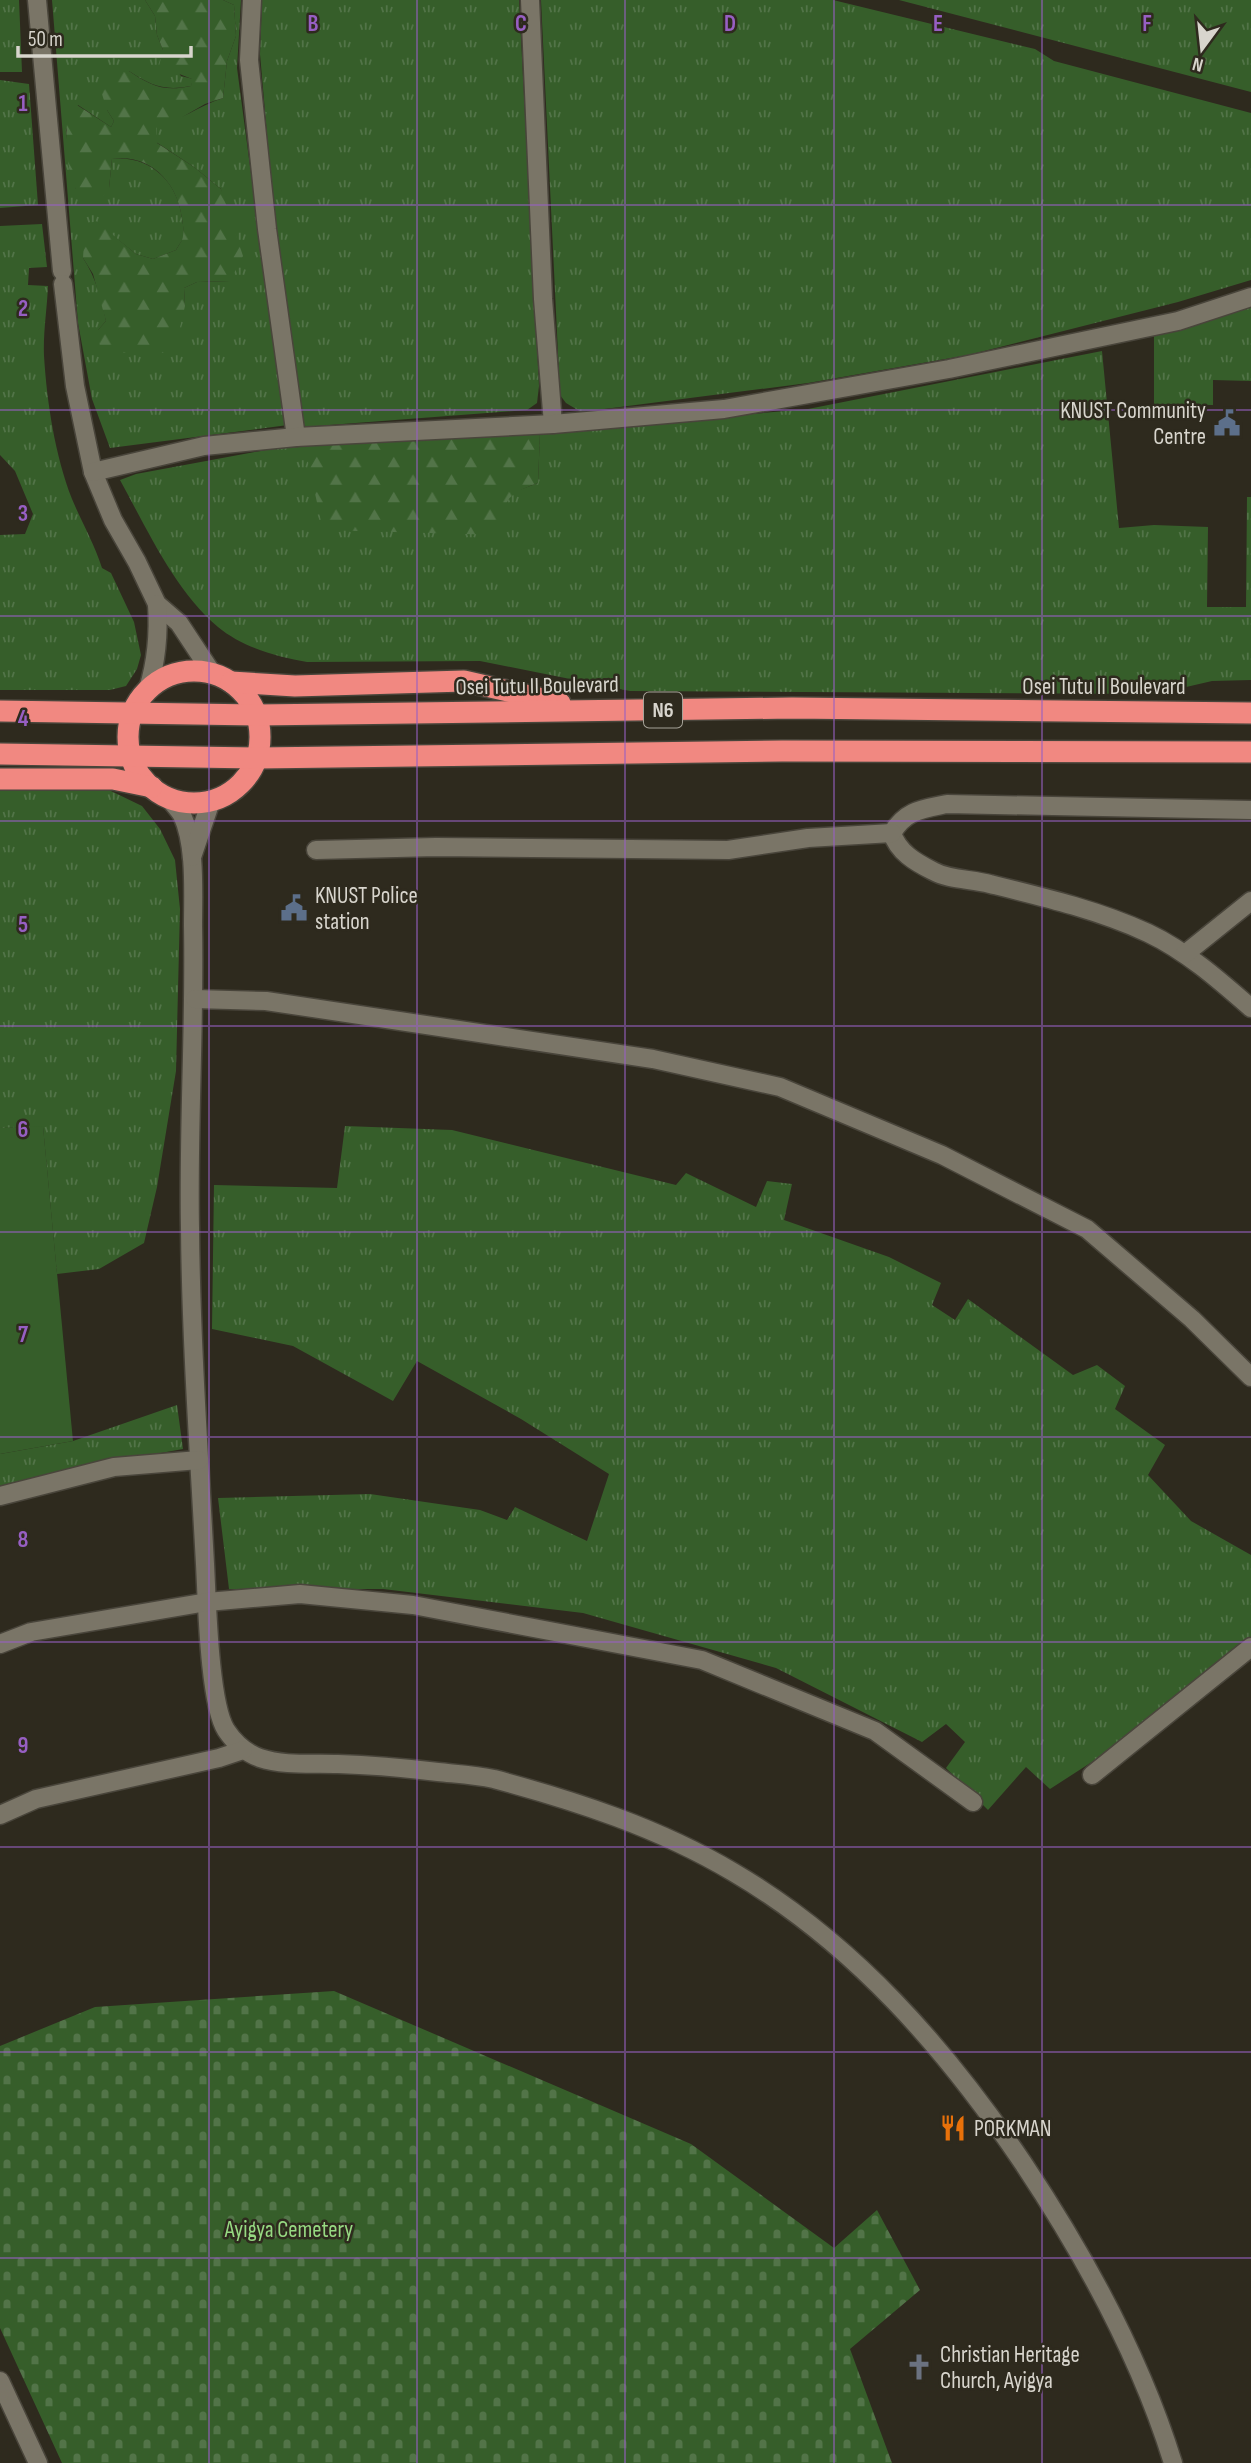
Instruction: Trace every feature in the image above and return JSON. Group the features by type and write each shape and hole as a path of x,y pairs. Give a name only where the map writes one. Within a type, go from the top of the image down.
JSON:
{"highway":[{"path":"0,779 113,779 189,803 211,801 231,792 247,777 258,758 261,729 257,715 247,696 231,682 212,673 194,670 177,672 148,689 133,711 128,741 131,755 139,772 160,792"},
{"path":"231,682 296,686 464,681 593,711"},
{"name":"Osei Tutu II Boulevard","path":"0,711 75,710 257,715 792,708 1251,713"},
{"name":"N6","path":"0,754 258,758 782,751 1251,752"}],"street":[{"path":"37,0 62,278 75,386 93,472 113,520 157,604 159,635 155,666 148,689"},
{"path":"253,0 249,60 267,229 296,437"},
{"path":"530,0 543,299 553,424"},
{"path":"93,472 204,446 296,437 553,424 724,410 935,372 1178,321 1251,298"},
{"path":"157,604 179,623 212,673"},
{"path":"160,792 181,815 192,857 195,999 190,1227 207,1602 216,1705 225,1729 243,1749 255,1757 278,1762 386,1765 486,1777 578,1804 672,1840 733,1871 797,1913 910,2016 959,2073 998,2126 1059,2217 1101,2293 1138,2370 1173,2463"},
{"path":"192,857 211,801"},
{"path":"1251,810 947,804 917,810 900,819 892,833 895,843 905,855 935,873 1039,896 1116,920 1149,934 1185,954 1251,1008"},
{"path":"316,850 436,847 728,850 808,838 892,833"},
{"path":"1185,954 1251,901"},
{"path":"195,999 266,1001 653,1059 780,1087 942,1155 1087,1229 1192,1319 1251,1377"},
{"path":"0,1496 114,1467 199,1460"},
{"path":"0,1644 31,1632 207,1602 300,1594 413,1605 702,1660 875,1731 974,1802"},
{"path":"1092,1775 1251,1647"},
{"path":"0,1815 36,1799 219,1758 243,1749"},
{"path":"0,2381 38,2463"}],"green space":[{"path":"0,0 19,0 22,72 0,72"},
{"path":"52,0 145,0 155,16 157,35 163,50 181,76 193,79 191,86 173,88 152,84 129,71 107,110 114,121 111,127 78,105 66,130 70,169 76,189 109,188 112,159 138,161 150,166 168,183 175,193 183,223 184,236 176,250 153,259 136,254 96,222 83,258 97,288 106,321 98,330 185,306 184,288 197,282 230,281 221,189 156,142 156,126 223,98 227,61 236,36 234,5 223,0 241,0 237,68 266,287 288,425 110,448 92,399 78,323"},
{"path":"145,0 223,0 234,5 236,36 227,61 223,98 205,104 172,123 156,127 157,143 194,167 221,189 243,256 230,281 197,282 184,288 185,306 177,340 163,353 113,353 103,350 98,342 98,330 106,321 93,274 83,258 89,224 96,221 136,254 153,259 176,250 183,238 179,206 175,194 160,173 150,166 126,158 112,159 109,188 100,200 81,194 76,189 70,173 67,128 70,112 77,105 111,127 114,121 102,94 110,73 129,71 144,81 165,88 191,86 192,79 159,66 163,50 157,35 155,16"},
{"path":"262,0 519,0 539,386 537,403 527,410 303,427 275,226 260,54"},
{"path":"541,0 833,0 1035,49 1054,61 1251,113 1251,280 1178,302 968,355 808,383 581,412 566,403 560,395"},
{"path":"899,0 1251,0 1251,92"},
{"path":"0,80 29,84 38,205 0,208"},
{"path":"42,224 47,267 29,268 28,285 48,286 44,356 56,447 72,499 102,568 111,573 134,622 141,655 137,669 126,686 110,690 0,690 0,535 25,534 33,514 15,471 0,455 0,226"},
{"path":"1251,306 1251,381 1213,380 1213,405 1154,404 1154,330"},
{"path":"1102,351 1119,528 1154,525 1208,527 1207,607 1246,607 1247,497 1251,497 1251,680 1212,681 1156,694 630,691 480,661 307,662 249,646 218,627 188,596 175,578 120,480 136,474 304,443 505,504 514,492 538,483 540,433 808,409"},
{"path":"540,433 538,483 508,500 500,535 323,530 304,443"},
{"path":"0,790 111,791 142,806 160,829 175,860 180,909 176,1071 157,1187 144,1243 99,1269 57,1274 43,1127 0,1128"},
{"path":"43,1126 73,1441 0,1454 0,1128"},
{"path":"345,1126 452,1130 676,1185 686,1173 756,1207 767,1181 792,1184 784,1220 889,1257 941,1283 932,1305 955,1320 968,1299 1073,1375 1097,1365 1125,1386 1115,1409 1165,1445 1148,1475 1191,1521 1251,1555 1251,1639 1129,1738 1050,1789 1026,1767 988,1810 946,1768 965,1742 946,1724 922,1742 776,1668 583,1613 383,1589 229,1589 218,1498 370,1494 480,1510 507,1520 515,1507 587,1541 609,1474 521,1419 417,1361 393,1401 293,1346 212,1329 214,1185 337,1188"},
{"path":"177,1405 183,1449 66,1470 0,1486 0,1454 73,1441"},
{"name":"Ayigya Cemetery","path":"334,1991 691,2144 834,2248 877,2210 920,2290 850,2349 892,2463 62,2463 0,2328 0,2046 95,2007"}],"place":[{"name":"KNUST Community Centre","path":"1227,423"},
{"name":"KNUST Police station","path":"294,908"},
{"name":"PORKMAN","path":"953,2128"},
{"name":"Christian Heritage Church, Ayigya","path":"919,2367"}]}
